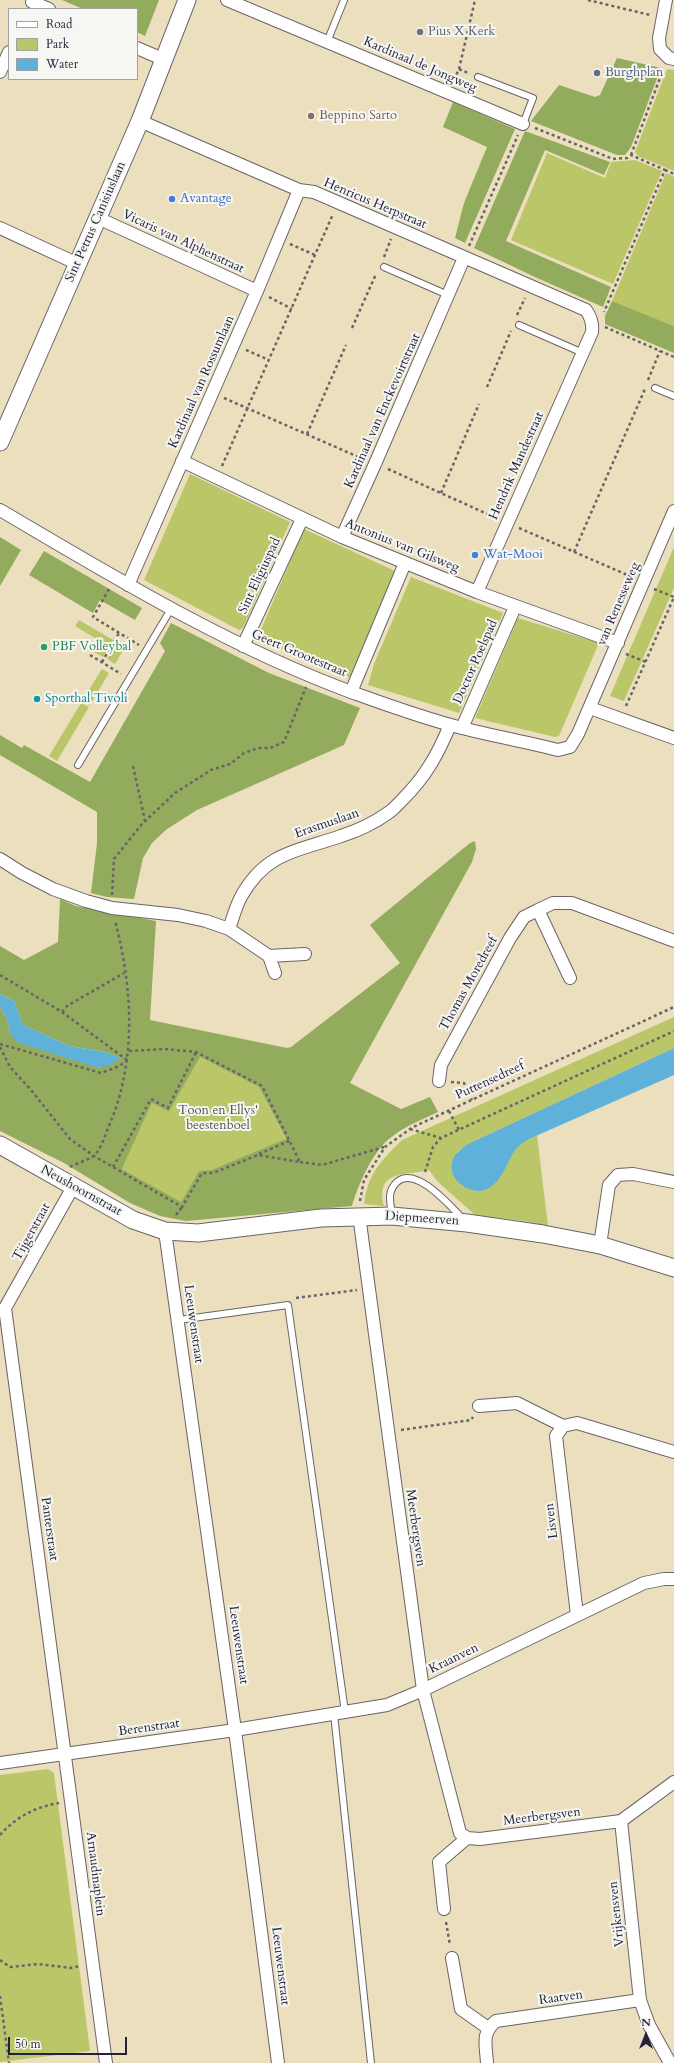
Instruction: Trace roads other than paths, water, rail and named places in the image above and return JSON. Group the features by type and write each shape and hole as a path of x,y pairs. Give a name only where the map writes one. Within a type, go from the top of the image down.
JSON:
{"street":[{"name":"Sint Petrus Canisiuslaan","path":"0,442 140,121 187,0"},
{"name":"Kardinaal de Jongweg","path":"227,0 523,124"},
{"path":"666,0 659,38 660,49 672,58"},
{"path":"31,4 45,8"},
{"path":"138,48 164,60"},
{"path":"0,72 8,54"},
{"name":"Henricus Herpstraat","path":"140,121 298,190 314,192 586,310 592,321"},
{"name":"Kardinaal van Rossumlaan","path":"128,585 257,291 298,190"},
{"name":"Vicaris van Alphenstraat","path":"98,218 257,291"},
{"path":"0,228 78,264"},
{"name":"Kardinaal van Enckevoirtstraat","path":"342,537 464,258"},
{"name":"Hendrik Mandestraat","path":"477,592 592,332 592,321"},
{"name":"Antonius van Gilsweg","path":"182,461 342,537 477,592 616,646"},
{"name":"Geert Grootestraat","path":"0,510 171,609 243,646 351,692 456,726 558,750 570,747 590,708"},
{"name":"van Renesseweg","path":"590,708 643,583 670,531 674,511"},
{"name":"Sint Eligiuspad","path":"243,646 302,519"},
{"path":"351,692 405,563"},
{"name":"Doctor Poelspad","path":"456,726 516,607"},
{"path":"590,708 674,738"},
{"name":"Erasmuslaan","path":"229,929 242,895 259,873 277,858 303,847 341,836 367,825 389,813 421,781 456,726"},
{"path":"0,859 22,874 53,889 112,908 178,915 206,921 229,929 269,956 275,973"},
{"name":"Thomas Moredreef","path":"439,1081 440,1065 510,938 524,917 553,903 572,903 674,941"},
{"path":"538,910 570,978"},
{"path":"269,956 305,954"},
{"name":"Neushoornstraat","path":"0,1145 133,1220 165,1231"},
{"path":"600,1245 610,1185 618,1175 633,1174 674,1182"},
{"name":"Tijgerstraat","path":"2,1308 66,1183"},
{"name":"Diepmeerven","path":"165,1231 198,1234 283,1222 359,1216 392,1216 467,1223 600,1245 674,1268"},
{"name":"Meerbergsven","path":"359,1216 423,1690 460,1833 466,1838 480,1839 621,1821"},
{"name":"Leeuwenstraat","path":"165,1231 179,1320 236,1730 278,2063"},
{"name":"Panterstraat","path":"2,1308 66,1754"},
{"path":"479,1406 517,1403 564,1426 577,1423 674,1452"},
{"name":"Lisven","path":"564,1426 556,1436 577,1615"},
{"name":"Kraanven","path":"236,1730 387,1705 423,1690 644,1583 664,1579 674,1579"},
{"name":"Berenstraat","path":"66,1754 236,1730"},
{"path":"0,1763 66,1754"},
{"name":"Arnaudinaplein","path":"66,1754 106,2063"},
{"path":"621,1821 674,1782"},
{"name":"Vrijkensven","path":"621,1821 640,2000 649,2025 670,2063"},
{"path":"444,1910 439,1862 466,1838"},
{"path":"452,1958 461,2009 488,2028 485,2036 487,2063"},
{"name":"Raatven","path":"488,2028 496,2021 640,2000"}],"lane":[{"path":"327,42 344,0"},
{"name":"Kardinaal de Jongweg","path":"478,77 533,98 523,124"},
{"path":"384,267 448,295"},
{"path":"517,323 583,353"},
{"path":"655,388 674,396"},
{"path":"78,765 171,609"},
{"path":"392,1216 390,1197 391,1190 398,1181 405,1178 421,1181 429,1186 467,1223"},
{"path":"179,1320 288,1306 339,1713 371,2063"}],"water":[{"path":"0,994 14,1001 23,1025 70,1046 105,1052 121,1058 110,1065 99,1068 19,1043 11,1035 7,1019 0,1007"},
{"path":"674,1048 674,1075 529,1139 517,1148 500,1178 490,1187 478,1191 472,1190 466,1188 456,1180 453,1175 453,1159 461,1149 470,1143"}],"place":[{"name":"Pius X Kerk","path":"420,32"},
{"name":"Burghplan","path":"597,73"},
{"name":"Beppino Sarto","path":"311,116"},
{"name":"Avantage","path":"172,199"},
{"name":"Wat-Mooi","path":"475,555"},
{"name":"PBF Volleybal","path":"44,647"},
{"name":"Sporthal Tivoli","path":"37,699"}],"park label":[{"name":"Toon en Ellys' beestenboel","path":"218,1118"}]}
